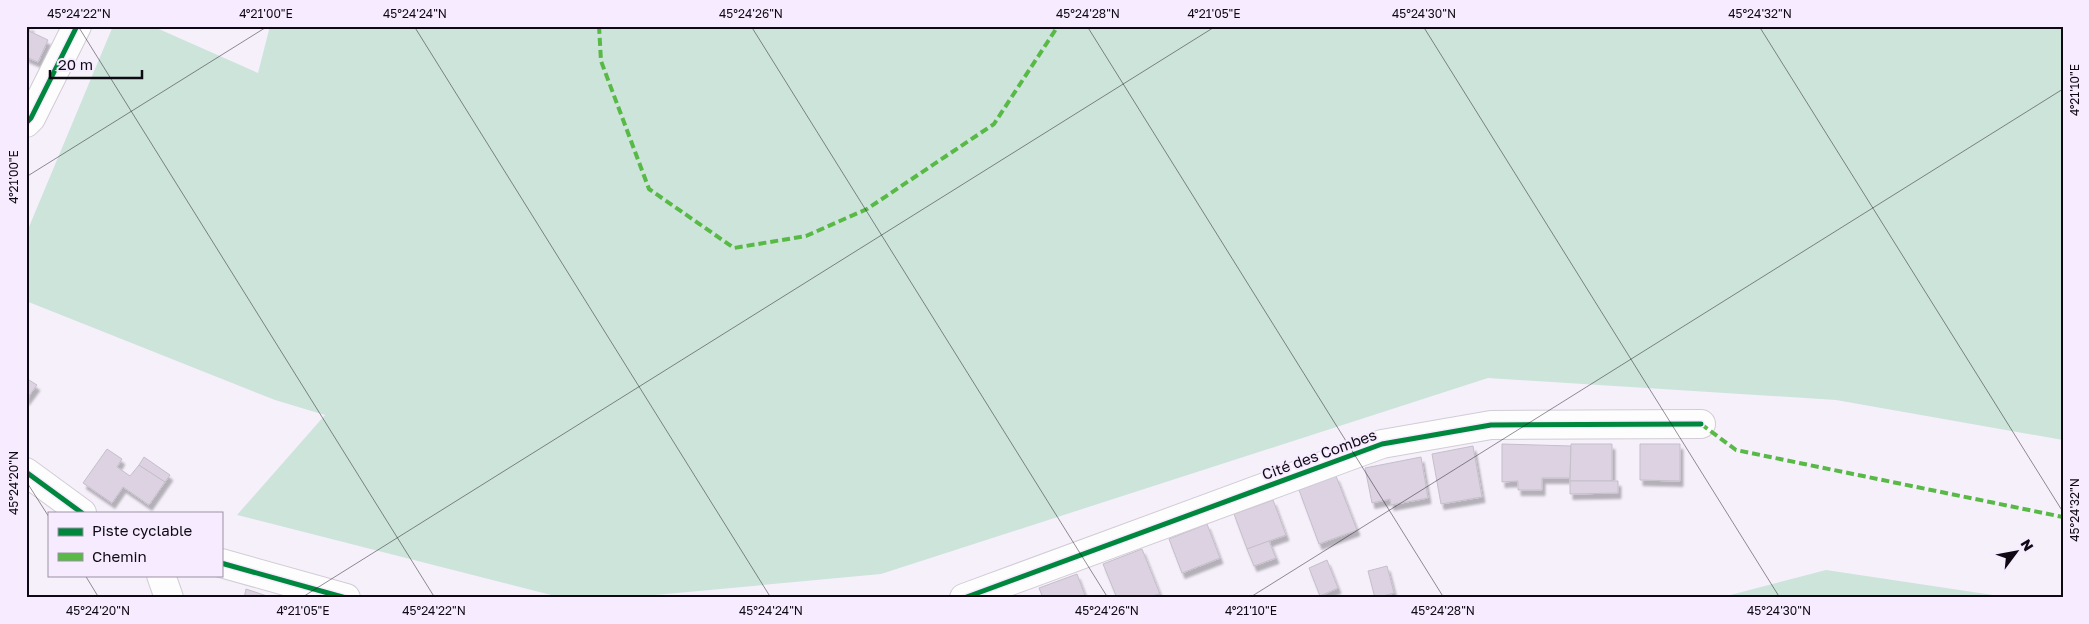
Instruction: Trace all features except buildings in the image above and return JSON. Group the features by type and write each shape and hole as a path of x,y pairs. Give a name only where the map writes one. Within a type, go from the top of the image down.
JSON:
{"street":[{"path":"26,123 31,118 77,26"},
{"name":"Cité des Combes","path":"964,598 1382,444 1491,425 1701,424"},
{"path":"26,472 81,512"},
{"path":"222,564 346,598"}],"green space":[{"path":"113,26 152,26 258,73 270,26 2063,26 2063,440 1836,400 1488,378 881,574 623,598 563,598 237,515 325,415 275,400 26,301 26,234"},
{"path":"1826,570 2013,598 1719,598"}],"marked path":[{"path":"599,26 601,61 649,189 734,248 806,236 867,209 994,124 1058,26"},
{"path":"1701,424 1736,450 2063,517"}],"cycle path":[{"path":"26,123 31,118 77,26"},
{"path":"964,598 1382,444 1491,425 1701,424"},
{"path":"26,472 81,512"},
{"path":"222,563 346,598"}]}
